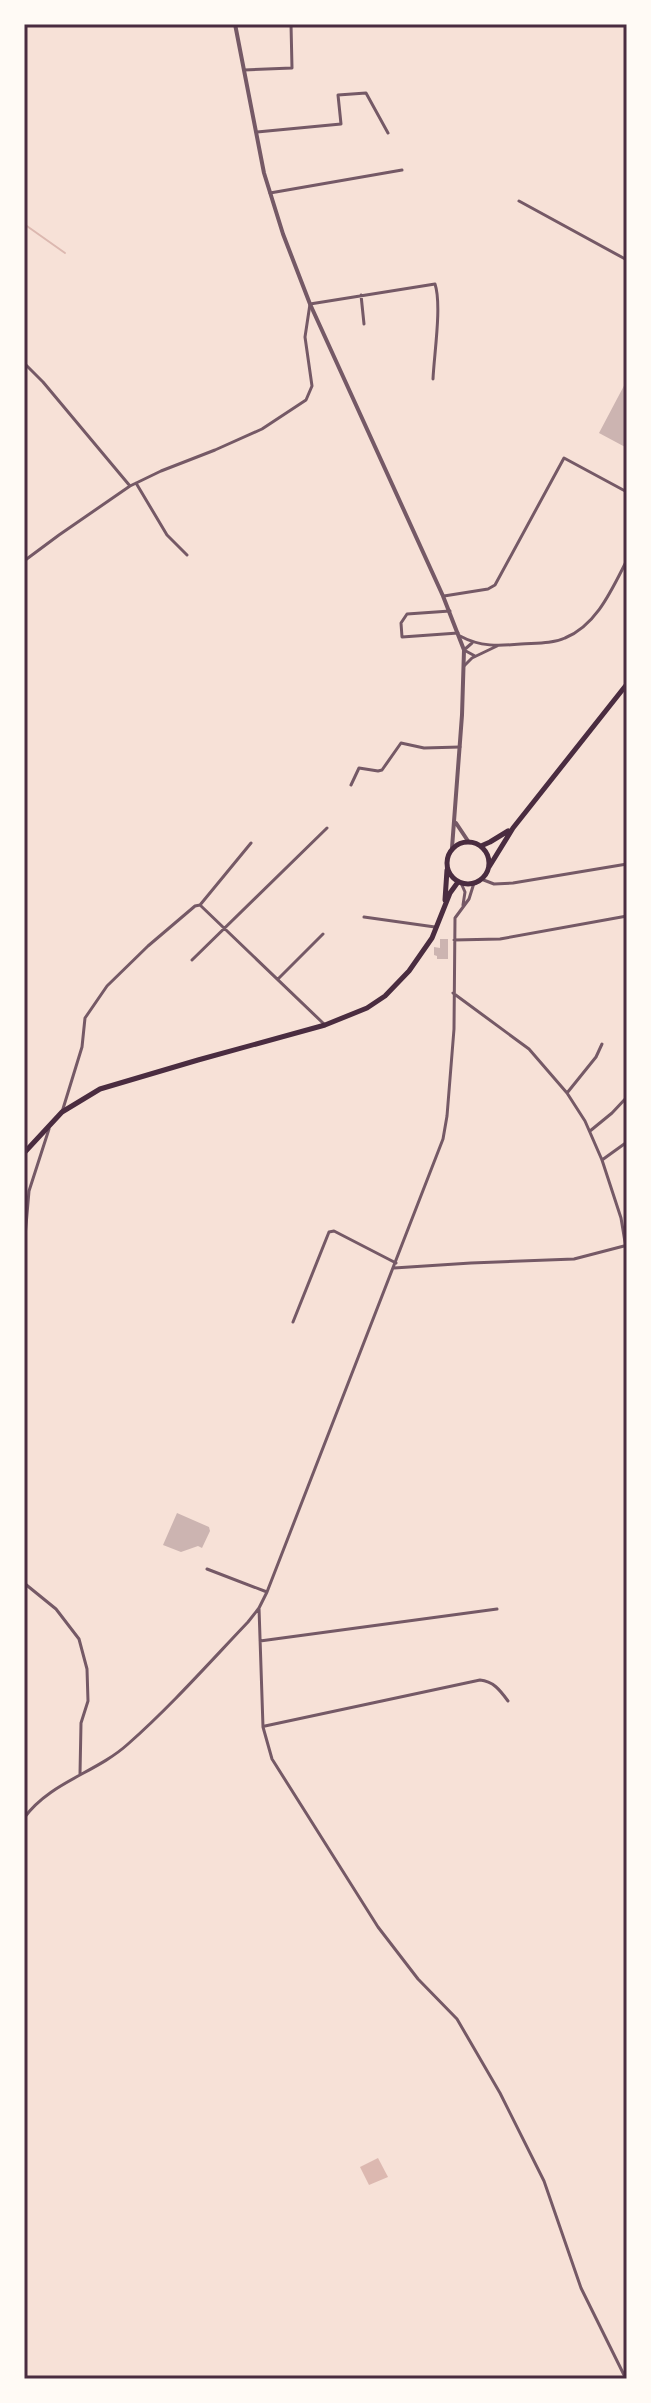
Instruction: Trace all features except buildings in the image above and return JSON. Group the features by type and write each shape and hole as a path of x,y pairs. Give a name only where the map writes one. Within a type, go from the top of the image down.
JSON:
{"main road":[{"path":"447,869 459,882 474,883 481,879 513,828 627,684"},
{"path":"481,846 513,828"},
{"path":"445,905 446,859 456,844 468,841 481,846 488,855 489,867"},
{"path":"24,1153 48,1125 84,1097 118,1083 325,1025 350,1016 385,996 409,971 437,927 445,905 459,882"}],"street":[{"path":"235,24 270,193 310,304 460,634 464,666 452,848"},
{"path":"243,70 292,68 291,24"},
{"path":"256,132 341,124 338,95 366,93 388,133"},
{"path":"270,193 402,170"},
{"path":"519,201 627,260"},
{"path":"310,304 431,283 437,288 433,379"},
{"path":"361,295 364,324"},
{"path":"24,561 130,486 262,429 306,400 312,386 305,337 310,304"},
{"path":"24,363 130,486"},
{"path":"443,596 495,585 564,458 627,492"},
{"path":"136,483 167,535 187,555"},
{"path":"450,611 407,614 401,623 402,637 460,634 474,642 497,646 564,638 592,618 606,600 627,560"},
{"path":"464,650 474,642"},
{"path":"464,666 475,656 497,646"},
{"path":"464,650 475,656"},
{"path":"351,785 359,768 382,770 401,743 424,748 460,747"},
{"path":"455,821 468,841"},
{"path":"192,960 327,828"},
{"path":"62,1112 82,1047 85,1018 107,986 148,946 200,905 251,843"},
{"path":"481,879 494,884 513,883 627,864"},
{"path":"459,882 465,892 463,905"},
{"path":"24,1818 45,1795 126,1746 259,1608 267,1592 443,1139 453,1044 455,918 469,899 474,883"},
{"path":"200,905 325,1025"},
{"path":"454,940 500,939 627,916"},
{"path":"364,917 437,927"},
{"path":"278,979 323,934"},
{"path":"453,993 529,1049 567,1093 585,1121 602,1160 621,1218 627,1254"},
{"path":"567,1093 596,1057 602,1044"},
{"path":"590,1131 627,1097"},
{"path":"24,1248 29,1191 49,1133 48,1125"},
{"path":"602,1160 627,1142"},
{"path":"621,1218 627,1216"},
{"path":"293,1322 329,1232 334,1231 395,1266 574,1259 626,1245"},
{"path":"207,1569 267,1592"},
{"path":"24,1583 56,1609 79,1639 87,1669 88,1701 81,1723 80,1775"},
{"path":"259,1608 263,1727 277,1767 378,1927 418,1979 457,2019 501,2095 544,2181 581,2288 626,2379"},
{"path":"260,1641 497,1609"},
{"path":"263,1727 480,1680 498,1688 508,1701"}],"shaded area":[{"path":"378,2158 388,2177 369,2185 360,2167"}],"waterway":[{"path":"24,224 65,253"}]}
